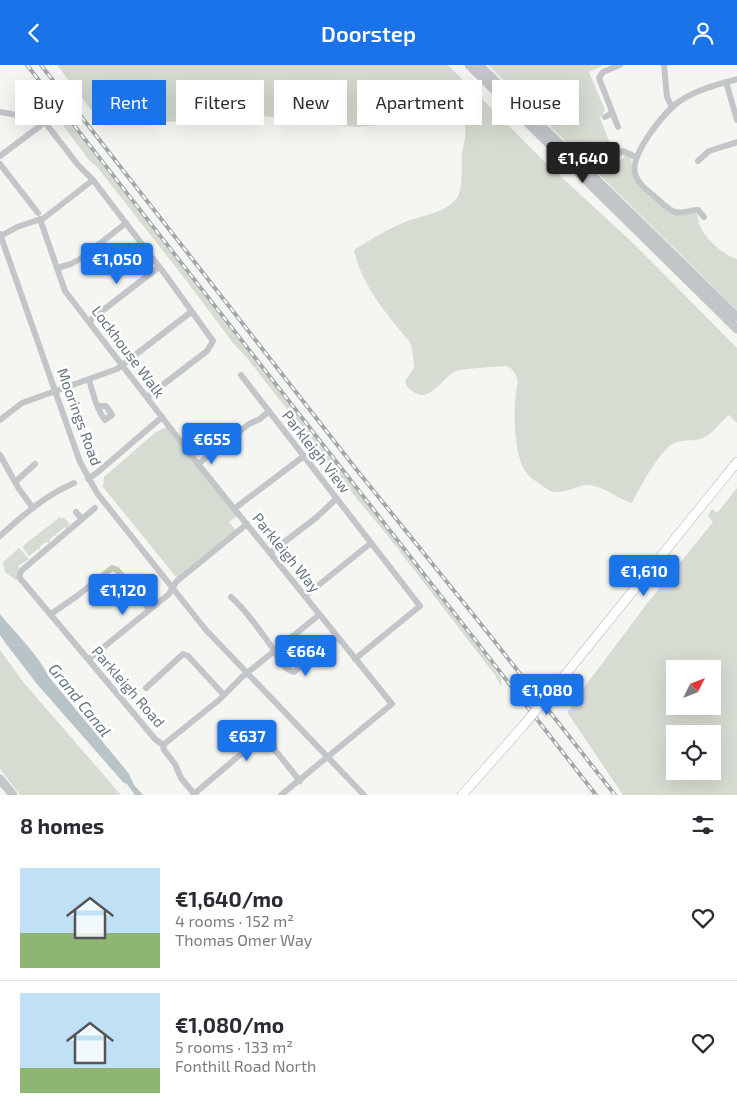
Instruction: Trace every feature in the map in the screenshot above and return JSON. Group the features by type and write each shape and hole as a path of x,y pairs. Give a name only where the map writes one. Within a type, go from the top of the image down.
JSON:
{"main road":[{"path":"462,795 552,691 737,462"}],"street":[{"path":"469,65 737,329"},
{"path":"479,65 737,317"},
{"path":"618,127 600,78 603,72 619,65"},
{"path":"664,65 667,97 672,107"},
{"path":"704,217 698,210 679,213 670,209 643,187 638,182 634,172 636,157 662,118 672,107 695,92 737,79"},
{"path":"726,82 737,120"},
{"path":"0,112 15,115"},
{"path":"605,117 612,113"},
{"path":"0,156 41,125"},
{"path":"46,125 78,165 93,180 212,339 213,344 207,351 147,397"},
{"path":"698,161 709,151 737,142"},
{"path":"617,150 626,151 636,157"},
{"name":"Lockhouse Walk","path":"0,164 39,216 65,291 162,417"},
{"path":"0,235 39,216 48,215 93,180"},
{"path":"56,268 71,264 80,259 126,223"},
{"name":"Moorings Road","path":"0,235 80,462 88,479 108,508 206,630 364,795"},
{"path":"89,321 159,267"},
{"path":"0,420 22,403 117,369 191,312"},
{"name":"Parkleigh View","path":"241,375 420,606 355,659"},
{"path":"89,380 98,406"},
{"path":"198,464 269,411"},
{"path":"88,479 162,417"},
{"name":"Parkleigh Way","path":"162,417 392,704 328,757"},
{"path":"0,455 15,483 33,508"},
{"path":"234,509 304,456"},
{"path":"15,483 34,464"},
{"path":"0,537 13,523 57,490 74,483"},
{"path":"57,490 61,498"},
{"path":"270,553 317,517 336,499"},
{"path":"76,512 82,519 96,508"},
{"name":"Parkleigh Road","path":"82,519 21,571 20,579 163,745 164,750 175,764 182,778 195,794"},
{"path":"89,659 169,593 176,581 247,524"},
{"path":"305,596 370,543"},
{"path":"51,614 110,569 114,568 149,609"},
{"path":"231,597 238,603 276,656 290,670 297,671 309,657 294,635"},
{"path":"163,745 319,615"},
{"path":"146,688 183,654 224,695"},
{"path":"195,794 229,763 263,737 300,781"},
{"path":"281,795 328,757"},
{"path":"0,779 14,795"}],"shaded area":[{"path":"57,65 448,65 463,80 357,80 357,125 378,125 357,127 336,125 347,125 347,80 274,80 274,117 264,116 264,80 176,80 176,121 166,122 166,80 92,80 92,111 82,98 82,80 68,80"},
{"path":"488,65 602,65 589,72 605,110 600,118 612,153 619,160 624,158 623,154 631,157 633,177 645,192 670,213 696,213 700,226 712,243 737,259 737,310 549,125 579,125 579,80 503,80"},
{"path":"482,99 492,109 492,125 508,125 633,243 737,348 737,423 729,415 707,436 671,445 658,459 632,503 604,489 589,485 554,492 534,480 527,473 523,468 517,446 515,400 518,381 515,374 508,367 456,371 427,394 415,393 407,387 405,381 414,368 412,347 369,287 357,263 354,250 396,226 442,210 455,200 461,185 462,155 466,132 465,125 482,125"},
{"path":"63,125 71,125 489,661 501,679 501,686 495,675 388,536 327,463 182,275 97,167 88,159"},
{"path":"167,427 237,516 229,522 236,530 177,578 103,487 104,477 156,432"},
{"path":"737,488 737,795 623,795 567,712 649,601 713,522 708,516 712,509 717,513"},
{"path":"60,517 62,519 63,517 70,524 67,529 65,527 56,534 57,537 55,535 49,540 50,542 41,545 39,550 29,556 23,548 24,545"},
{"path":"19,548 29,559 18,566 16,580 5,572 3,562"},
{"path":"0,614 33,652 49,677 129,774 134,785 143,795 135,795 37,684 0,635"},
{"path":"0,650 24,683 121,795 20,795 0,769"}],"railway":[{"path":"27,65 596,795"},
{"path":"41,65 356,469 615,795"}],"water label":[{"name":"Grand Canal","path":"80,700"}]}
